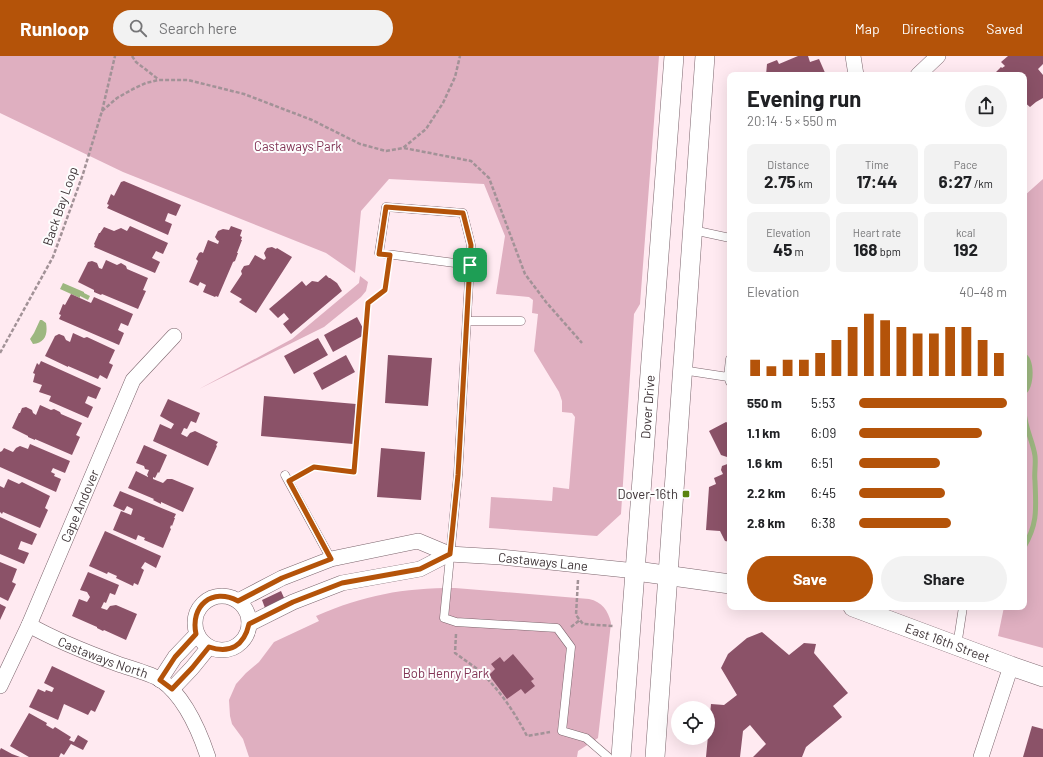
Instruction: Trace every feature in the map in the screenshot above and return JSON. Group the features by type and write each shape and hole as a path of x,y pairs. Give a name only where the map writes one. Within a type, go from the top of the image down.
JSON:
{"street":[{"name":"Dover Drive","path":"621,757 674,56"},
{"path":"655,757 705,56"},
{"path":"853,56 856,72"},
{"path":"921,72 938,56"},
{"name":"Cape Andover","path":"0,686 29,625 133,380 174,336"},
{"name":"Castaways Lane","path":"238,601 282,578 331,559 418,541 450,554 501,557 636,571"},
{"name":"Castaways Lane","path":"249,624 293,602 339,584 420,569 450,554"},
{"path":"331,559 339,584"},
{"path":"636,571 667,574 727,584"},
{"path":"221,595 230,596 244,607 248,615 249,624 243,640 236,646 227,650 218,650 209,647 196,634 194,625 195,616 205,601 212,597 221,595"},
{"name":"East 16th Street","path":"864,610 888,617 957,646 1043,677"},
{"name":"Castaways North","path":"29,625 48,636 166,684"},
{"path":"166,684 175,657 196,634"},
{"path":"166,684 192,668 209,647"},
{"path":"981,757 1011,666"},
{"path":"166,684 187,709 202,737 208,757"}],"lane":[{"path":"470,265 379,254 386,207 463,213 471,245 470,265 467,321 458,475 444,618 456,622 557,628 571,647 562,731 586,738 608,757"},
{"path":"692,230 727,237"},
{"path":"467,321 521,321"},
{"path":"682,370 727,380"},
{"path":"287,478 331,559"},
{"path":"957,646 963,610"}],"path":[{"name":"Back Bay Loop","path":"0,353 53,258 83,174 102,111 115,56"},
{"path":"132,56 141,67 158,80"},
{"path":"403,148 426,129 443,103 455,77 460,56"},
{"path":"102,111 117,98 133,88 158,80 188,80 244,94 312,120 360,144 386,151 403,148 471,161 489,178 525,274 546,302 582,343"},
{"path":"287,478 314,467 354,472 368,303 385,290 390,255"},
{"path":"579,565 576,615 583,624 631,627"},
{"path":"456,622 455,653 476,669 492,685 508,704 527,736 562,731"}],"green space":[{"name":"Castaways Park","path":"0,56 659,56 640,304 634,314 621,514 597,536 489,528 491,497 552,501 553,487 569,489 575,417 572,413 562,412 562,401 559,392 534,351 538,314 532,313 533,300 529,297 496,294 505,236 484,184 389,179 361,211 355,273 326,253 123,172 0,113"},
{"path":"1043,179 1043,648 998,636 1003,610 1027,610 1027,193"},
{"path":"360,276 368,282 366,291 361,297 324,327 199,389 292,339 359,283"},
{"name":"Bob Henry Park","path":"455,588 589,599 598,602 604,607 611,623 598,738 578,751 577,757 249,757 243,739 232,724 229,700 236,684 259,662 274,642 319,621 316,616 351,603 401,591"}],"shaded area":[{"path":"63,283 90,296 88,300 60,289"},
{"path":"40,320 46,323 46,334 43,340 33,344 30,339"},
{"path":"1027,355 1031,360 1033,374 1027,393"}],"building":[{"path":"798,56 808,56 810,62 819,59 825,72 766,72 767,64 777,60 779,64"},
{"path":"1008,56 1043,56 1043,64 1038,69 1043,75 1043,98 1030,107 1027,104 1027,72 996,72 1001,67 1002,68 1005,66 1001,62"},
{"path":"124,181 181,205 176,216 168,213 165,221 172,224 168,235 107,208 111,194 114,196 121,182"},
{"path":"130,226 168,243 163,254 156,251 152,258 160,262 155,273 94,247 99,233 104,227 114,231 121,228 127,231"},
{"path":"231,226 242,230 240,236 242,237 242,240 235,261 233,262 218,297 215,297 203,292 206,285 200,282 198,286 189,282 198,261 196,259 199,253 203,253 208,240 218,244 219,241 215,237 218,231 223,229 229,230"},
{"path":"267,248 277,248 292,257 256,313 239,302 242,299 230,292 242,274 241,271 244,266 249,265 255,255 264,260 266,258 264,253"},
{"path":"106,260 117,265 121,263 126,266 127,269 148,278 143,290 146,291 138,309 94,292 94,290 78,282 88,262 92,261 97,263 99,268 102,269"},
{"path":"326,275 337,283 342,291 291,334 283,324 289,319 284,313 278,318 269,309 302,281 306,286 312,281 318,282"},
{"path":"71,294 91,303 94,297 133,314 128,326 121,323 118,330 124,333 119,345 59,319 61,315 59,314 63,304 65,305"},
{"path":"357,317 366,334 333,352 324,335"},
{"path":"73,333 84,338 87,337 115,350 109,363 113,365 107,379 100,375 98,379 45,356 55,336 59,334 64,336 66,340 70,342"},
{"path":"318,338 328,355 294,374 284,356"},
{"path":"346,355 355,372 322,390 313,373"},
{"path":"388,355 432,358 428,406 385,403"},
{"path":"41,361 101,388 96,399 88,396 85,403 93,407 88,418 49,401 51,396 39,392 42,385 33,382 35,374 33,373 37,363 39,365"},
{"path":"264,396 356,404 353,444 261,436"},
{"path":"168,399 200,413 196,423 191,421 187,429 184,428 181,434 187,437 190,433 195,431 218,442 208,466 153,441 160,424 171,429 174,424 160,416"},
{"path":"40,405 51,410 54,409 61,414 82,423 76,435 80,437 72,455 28,437 12,428 22,408 26,407 32,410 36,415"},
{"path":"727,422 727,457 721,455 709,431"},
{"path":"30,444 70,461 65,473 53,468 51,472 55,474 54,476 61,479 56,492 0,467 0,452 4,448 13,452 20,446 28,449"},
{"path":"144,445 167,455 159,473 158,472 153,479 163,483 167,479 172,479 194,488 183,512 161,502 161,504 153,500 154,499 128,488 136,471 148,477 147,475 149,470 136,463"},
{"path":"381,448 425,452 421,500 377,497"},
{"path":"727,464 727,541 725,541 720,531 706,530 709,487 716,484 714,478 723,474 721,470 722,466"},
{"path":"8,479 19,484 22,482 50,496 45,508 48,510 40,528 0,512 0,486 4,488"},
{"path":"120,491 176,514 163,548 144,540 145,538 138,535 136,540 113,530 121,511 131,515 133,509 127,506 124,511 113,506"},
{"path":"0,517 37,534 32,545 21,541 18,549 29,553 24,564 0,554"},
{"path":"105,531 161,556 156,568 145,562 141,568 144,570 138,585 134,583 133,586 116,578 117,576 108,572 107,574 89,566"},
{"path":"0,562 17,569 12,582 16,584 8,601 0,597"},
{"path":"88,572 119,585 115,595 110,593 106,603 104,602 101,608 107,610 110,606 116,605 137,614 126,640 72,616 79,599 87,602 90,597 87,592 80,590"},
{"path":"281,591 285,600 265,608 262,600"},
{"path":"0,604 6,607 0,620"},
{"path":"762,632 789,655 804,643 816,644 814,653 848,693 833,706 842,717 806,747 802,757 753,757 766,744 750,725 743,731 740,757 706,757 707,745 715,745 715,704 724,705 737,695 721,668 728,654 747,638"},
{"path":"513,654 534,679 531,681 535,686 525,694 521,689 507,699 489,675 495,669 491,664 500,657 504,662"},
{"path":"52,666 105,691 95,712 91,710 88,715 64,704 58,720 29,707 38,689 45,692 46,690 52,692 54,688 44,683"},
{"path":"29,713 47,723 46,725 53,729 55,727 71,737 69,740 74,742 78,735 88,741 83,750 71,744 64,755 61,753 59,757 29,757 10,746"},
{"path":"1032,726 1043,729 1043,757 1023,757"},
{"path":"1,748 12,754 20,757 0,757"}],"waterway":[{"path":"1027,427 1035,456 1036,500 1034,523 1027,542"}],"place":[{"name":"Dover-16th","path":"686,494"}],"route":[{"path":"386,207 463,213 471,245 470,265 458,475 450,554 420,569 342,583 293,602 249,624 243,640 236,646 227,650 218,650 209,647 172,689 160,680 175,657 196,634 194,625 195,616 205,601 212,597 221,595 230,596 238,601 282,578 331,559 289,481 314,467 354,472 368,303 385,290 390,255 379,254 386,207"}]}
